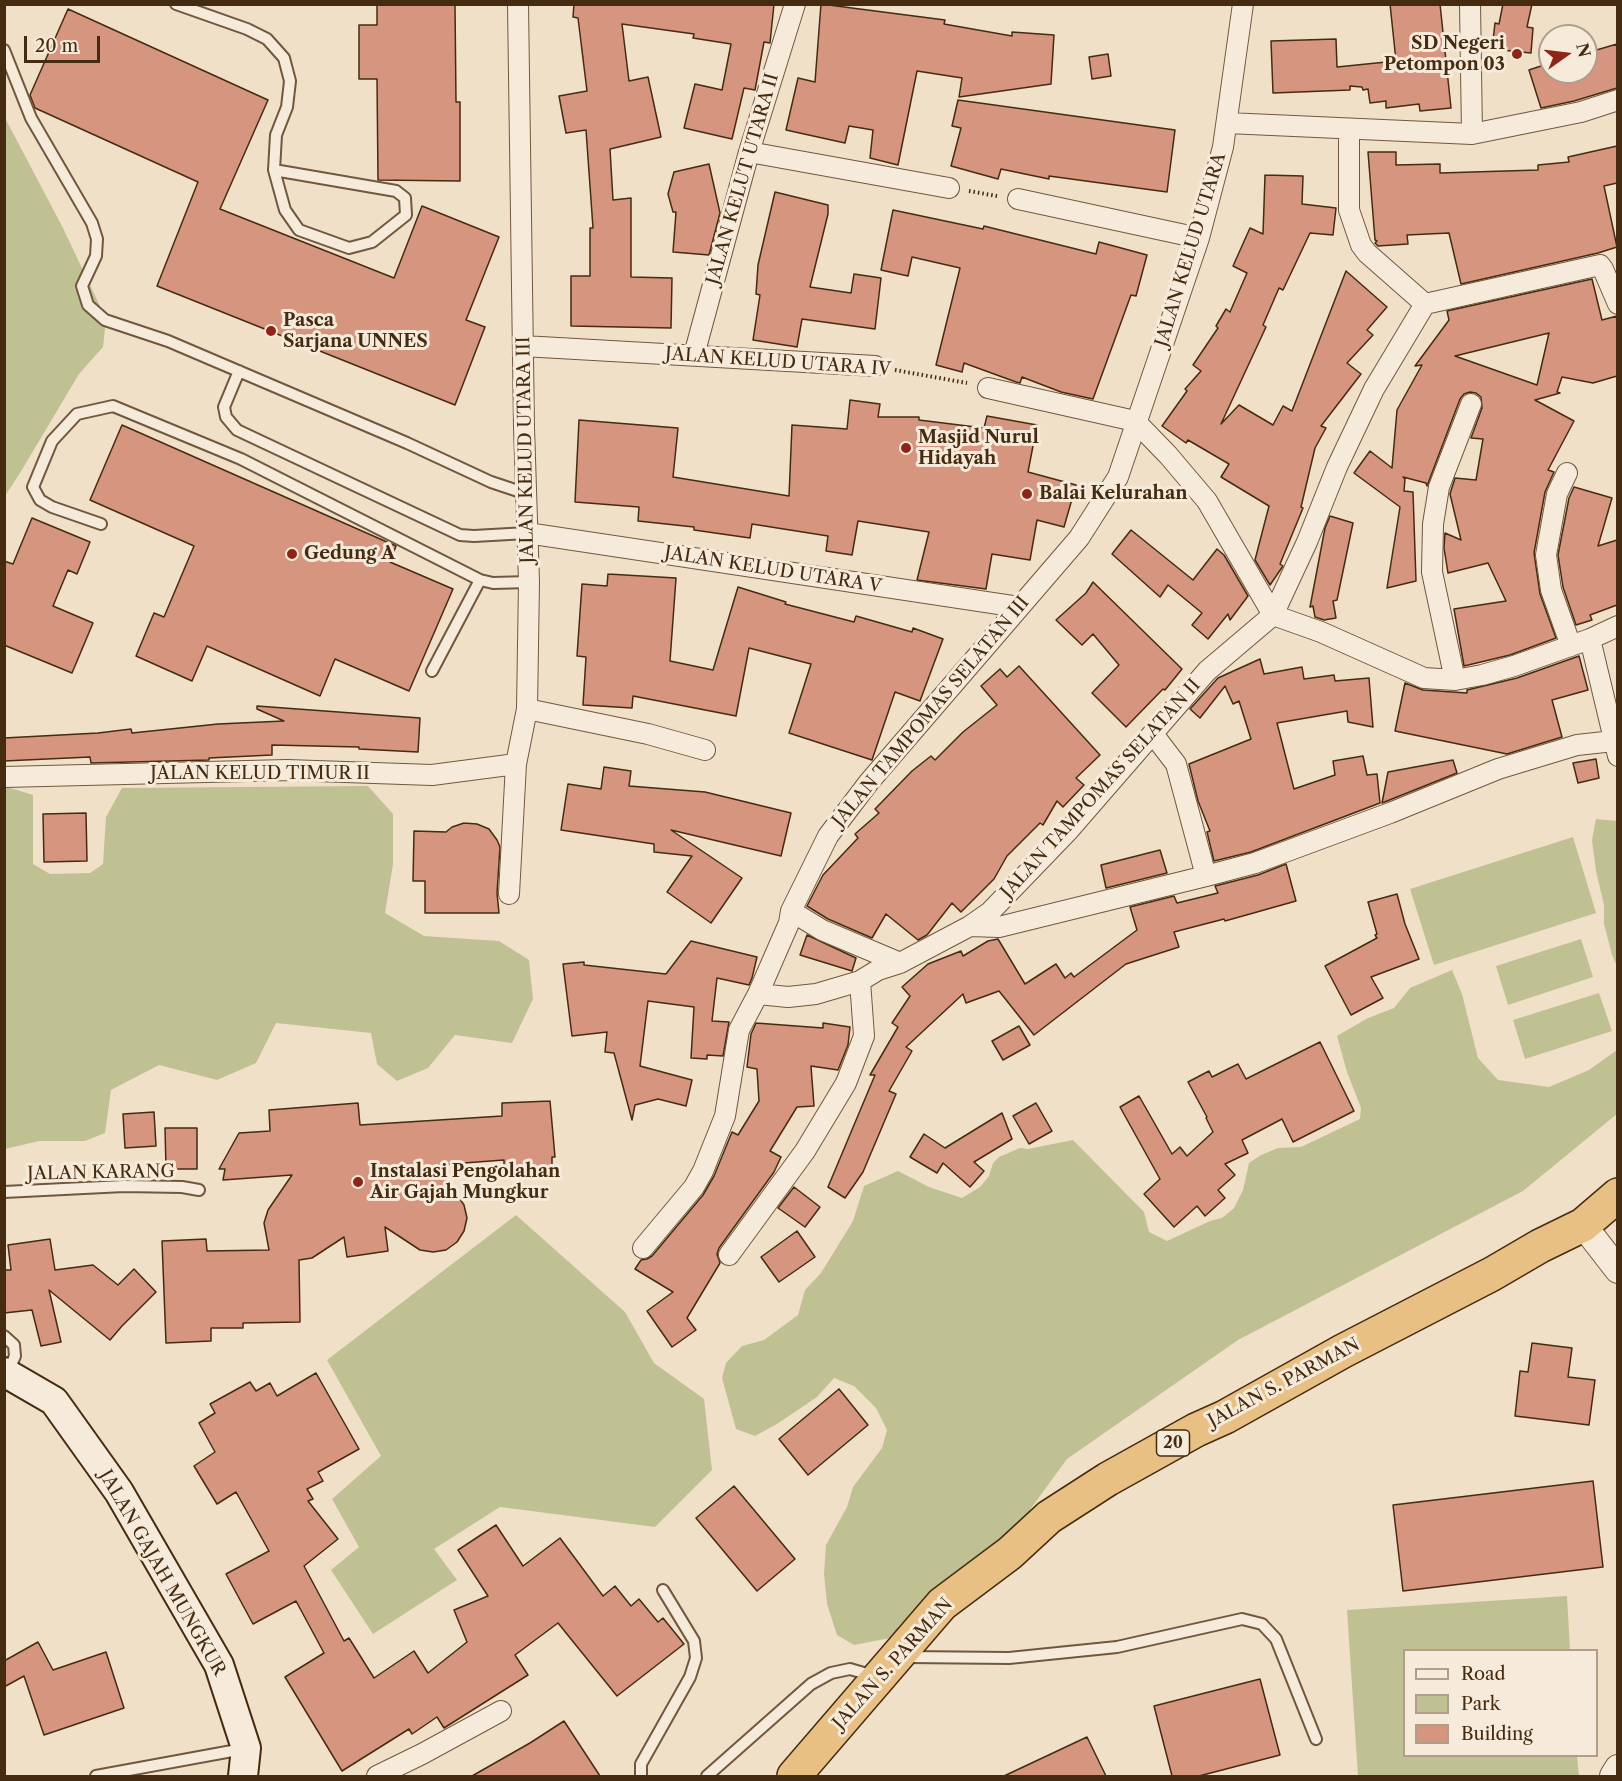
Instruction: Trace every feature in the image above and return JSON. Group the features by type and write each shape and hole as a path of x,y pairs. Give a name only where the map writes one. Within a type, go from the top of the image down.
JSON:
{"highway":[{"name":"JALAN S. PARMAN","path":"794,1776 942,1604 1010,1553 1049,1516 1108,1479 1342,1351 1583,1226 1617,1194"}],"main road":[{"name":"JALAN GAJAH MUNGKUR","path":"6,1372 54,1401 119,1492 219,1665 246,1748 243,1776"}],"street":[{"name":"JALAN KELUD UTARA III","path":"509,894 516,764 527,709 529,582 518,4"},
{"name":"JALAN KELUT UTARA II","path":"694,355 749,152 795,4"},
{"name":"JALAN KELUD UTARA","path":"1135,422 1199,237 1223,147 1243,4"},
{"path":"1470,4 1472,134"},
{"path":"1227,123 1472,134 1581,112 1617,100"},
{"path":"1349,129 1349,210 1361,245 1367,253 1425,304"},
{"path":"749,152 949,188"},
{"path":"1018,199 1199,237"},
{"path":"1273,615 1307,542 1337,467 1374,389 1425,304 1600,265 1617,304"},
{"name":"JALAN KELUD UTARA IV","path":"523,346 875,366"},
{"path":"988,387 1135,422 1168,455 1207,501 1273,615 1321,632 1424,678 1455,680 1482,675 1590,639 1617,626"},
{"path":"1455,680 1432,572 1432,534 1439,488 1471,404"},
{"name":"JALAN TAMPOMAS SELATAN III","path":"643,1248 694,1187 714,1147 725,1116 739,1030 758,994 789,923 791,911 828,836 868,782 1079,538 1118,477 1135,422"},
{"path":"1567,473 1557,494 1546,555 1551,590 1570,646"},
{"name":"JALAN KELUD UTARA V","path":"527,533 1019,607"},
{"name":"JALAN TAMPOMAS SELATAN II","path":"758,994 788,997 816,994 860,981 970,926 990,912 1069,830 1207,671 1273,615"},
{"path":"970,926 999,927 1255,863 1390,813 1498,769 1577,745 1616,748 1590,639"},
{"path":"527,709 648,734 705,750"},
{"path":"1153,734 1176,764 1206,876"},
{"name":"JALAN KELUD TIMUR II","path":"4,777 263,770 432,774 516,764"},
{"path":"791,911 822,930 900,963"},
{"path":"729,1255 805,1151 846,1083 864,1036 860,981"},
{"path":"1583,1226 1614,1263"},
{"path":"377,1776 501,1711"},
{"path":"1613,1776 1617,1768"}],"lane":[{"path":"176,4 247,29 267,39 284,58 290,81 287,107 276,135 274,170 285,210 299,230 349,248 372,242 406,215 405,198 396,191 274,170"},
{"path":"4,50 30,118 92,223 97,239 96,256 82,286 88,305 105,320 168,341 407,443 491,482 527,494"},
{"path":"239,371 224,407 226,417 237,430 460,535 527,533"},
{"path":"100,524 52,507 40,500 33,487 52,441 77,414 113,406 241,459 480,580 493,583 529,582"},
{"path":"432,671 480,580"},
{"name":"JALAN KARANG","path":"4,1192 124,1186 182,1187 199,1191"},
{"path":"4,1336 14,1345 15,1356 6,1372"},
{"path":"641,1776 641,1764 690,1677 696,1658 694,1641 663,1590"},
{"path":"707,1776 811,1684 831,1673 850,1669 1009,1658 1117,1647 1242,1619 1262,1624 1276,1639 1316,1739"},
{"path":"96,1776 246,1748"}],"path":[{"path":"949,188 1018,199"},
{"name":"JALAN KELUD UTARA IV","path":"875,366 988,387"}],"green space":[{"path":"4,116 63,228 106,319 103,347 79,374 5,496"},
{"path":"4,786 33,795 33,864 50,874 90,873 103,864 106,817 122,788 368,786 393,814 393,864 385,913 424,936 499,941 529,960 533,999 512,1043 455,1035 428,1068 397,1081 377,1064 371,1033 276,1023 256,1063 217,1080 159,1065 111,1090 105,1133 85,1141 39,1141 5,1149"},
{"path":"1596,819 1617,821 1617,966 1604,924 1604,905 1596,871 1592,840"},
{"path":"1573,837 1596,913 1434,965 1410,889"},
{"path":"1581,939 1593,977 1508,1005 1496,966"},
{"path":"1452,970 1462,994 1478,1058 1498,1080 1549,1087 1589,1070 1617,1050 1617,1114 1523,1191 1238,1340 1067,1459 1013,1533 907,1630 890,1638 854,1645 837,1635 827,1604 824,1574 826,1545 847,1507 853,1487 882,1448 887,1430 876,1408 854,1386 834,1378 817,1397 755,1436 736,1429 722,1378 726,1363 742,1346 764,1340 798,1315 805,1290 821,1273 853,1221 864,1186 898,1171 929,1187 962,1198 980,1187 989,1176 993,1163 999,1157 1020,1148 1028,1149 1073,1140 1144,1212 1149,1232 1167,1241 1210,1221 1222,1218 1234,1208 1243,1190 1249,1163 1261,1155 1278,1148 1301,1147 1360,1119 1361,1108 1347,1072 1337,1036 1368,1018 1394,1008 1410,988"},
{"path":"1599,993 1612,1031 1525,1059 1513,1020"},
{"path":"516,1215 625,1312 654,1363 704,1399 712,1470 655,1527 500,1507 434,1549 457,1580 373,1634 331,1570 359,1547 332,1499 381,1456 327,1360"},
{"path":"1567,1596 1570,1649 1403,1649 1403,1757 1577,1757 1579,1776 1358,1776 1347,1610"}],"building":[{"path":"377,4 455,4 456,102 460,102 460,181 378,180 377,79 359,79 359,25 377,25"},
{"path":"574,4 774,4 770,43 764,42 755,90 744,88 732,139 684,128 695,84 722,90 731,44 693,38 694,34 622,24 629,81 648,77 661,137 610,149 613,200 631,198 631,277 672,278 671,328 571,326 571,276 590,276 590,228 593,228 586,130 566,133 559,96 587,91 578,18 573,17"},
{"path":"821,4 945,20 944,24 1012,36 1012,32 1054,35 1051,84 959,97 962,78 917,71 898,165 870,158 873,130 849,126 845,143 786,130 798,78 815,82"},
{"path":"1390,4 1440,4 1451,108 1420,111 1419,104 1386,108 1386,101 1370,103 1368,89 1363,90 1362,87 1350,86 1350,90 1273,93 1271,41 1336,39 1337,67 1396,61"},
{"path":"1503,4 1532,4 1527,27 1533,28 1531,53 1492,49 1495,23 1499,24"},
{"path":"68,9 268,100 220,209 394,278 422,206 499,237 466,320 485,327 455,405 157,286 198,182 35,108 30,95"},
{"path":"1617,44 1617,88 1541,108 1529,70 1538,67 1538,84 1598,84 1598,50"},
{"path":"1108,54 1111,76 1092,79 1089,57"},
{"path":"958,100 1175,130 1167,192 1049,176 1049,179 1001,169 998,179 951,166 961,128 952,126"},
{"path":"1617,146 1617,183 1604,186 1617,247 1461,284 1449,233 1407,235 1408,244 1378,246 1375,243 1377,241 1375,240 1368,152 1396,152 1396,165 1440,164 1440,173 1538,170 1538,165 1569,162 1568,157"},
{"path":"709,164 720,213 709,255 673,252 676,212 673,212 668,194 674,172"},
{"path":"1265,175 1303,176 1302,204 1336,208 1333,235 1310,233 1283,290 1279,288 1263,325 1266,327 1221,424 1239,405 1273,425 1283,406 1292,411 1346,271 1387,307 1367,330 1373,335 1347,363 1361,374 1321,426 1326,428 1315,448 1301,507 1303,508 1280,564 1283,566 1270,585 1255,560 1269,506 1221,477 1229,464 1188,440 1186,443 1162,426 1187,391 1185,389 1201,371 1193,365 1218,328 1216,326 1226,309 1230,312 1247,273 1233,266 1250,228 1263,234"},
{"path":"775,192 828,205 828,214 810,287 851,293 854,274 881,278 875,329 802,319 797,347 753,340 760,295 756,294 758,265"},
{"path":"893,210 983,229 984,226 1096,254 1099,242 1147,255 1136,296 1131,295 1093,399 1061,392 1022,377 1020,383 1016,382 964,363 962,372 936,365 960,268 912,257 908,276 881,270"},
{"path":"1592,279 1602,320 1617,316 1617,376 1593,383 1562,377 1557,392 1560,393 1535,400 1574,421 1548,470 1554,472 1545,492 1534,553 1540,594 1556,638 1510,655 1464,666 1454,609 1506,601 1488,563 1448,573 1444,548 1445,533 1461,540 1450,494 1455,478 1476,480 1483,439 1471,438 1482,408 1481,397 1470,392 1464,394 1460,399 1427,486 1426,483 1403,477 1405,479 1404,491 1413,492 1416,581 1387,588 1400,507 1354,473 1370,451 1392,468 1397,410 1422,365 1415,366 1449,320 1447,311","holes":["1549,333 1537,385 1455,356"]},
{"path":"850,400 880,404 878,417 919,417 919,420 984,428 987,416 1037,425 1028,472 1076,485 1064,527 1037,520 1030,560 992,554 986,589 917,580 929,532 858,521 852,555 826,551 828,536 752,524 750,538 694,530 694,527 638,521 639,507 575,502 579,420 678,428 673,477 789,496 792,425 847,429"},
{"name":"Gedung A","path":"122,425 396,546 390,562 453,589 409,691 335,659 320,696 207,646 192,681 136,656 154,613 164,617 194,546 90,500"},
{"path":"1574,487 1612,498 1598,546 1617,540 1617,605 1590,615 1592,620 1576,625 1563,587 1558,555 1569,498"},
{"path":"1330,516 1353,523 1337,600 1333,601 1336,618 1324,620 1315,617 1313,606 1310,607 1325,528"},
{"path":"32,518 90,542 77,574 68,570 53,606 93,623 72,673 4,645 4,561 13,564"},
{"path":"1131,530 1193,580 1217,549 1224,555 1248,596 1230,620 1228,614 1208,639 1192,625 1202,613 1168,585 1160,597 1112,554"},
{"path":"608,574 676,578 670,661 713,670 738,587 786,602 785,604 854,622 856,616 912,632 913,628 943,639 920,701 895,692 872,760 789,733 811,664 749,648 736,716 633,696 632,708 583,705 586,657 577,656 582,584 607,586"},
{"path":"1093,582 1182,669 1165,690 1163,689 1126,727 1092,693 1119,665 1093,634 1082,645 1056,620 1086,593"},
{"path":"1579,656 1588,690 1552,700 1562,737 1507,754 1395,731 1405,683 1423,690 1467,693 1467,690 1517,678"},
{"path":"1260,659 1264,674 1302,667 1304,679 1334,675 1335,681 1369,678 1373,727 1348,722 1347,711 1277,723 1294,789 1335,775 1333,761 1363,756 1367,775 1377,774 1380,803 1251,852 1214,861 1207,832 1210,831 1198,801 1189,764 1251,739 1239,701 1233,704 1225,686 1200,718 1190,709 1218,678"},
{"path":"1019,666 1100,755 1076,778 1084,785 1063,807 1057,801 1043,825 1040,823 1007,856 994,879 961,912 952,903 927,935 918,940 886,914 872,938 828,919 807,906 823,875 858,838 855,834 879,813 875,809 912,771 931,756 935,760 963,732 997,705 981,686 1000,669 1007,677"},
{"path":"257,706 420,718 418,752 359,749 359,747 272,745 272,755 209,758 209,760 91,763 90,757 4,761 4,738 131,729 132,733 218,724 284,721 257,709"},
{"path":"1596,759 1599,778 1578,783 1573,763"},
{"path":"1453,760 1457,773 1382,803 1388,772"},
{"path":"604,767 631,771 629,786 705,792 791,813 781,856 671,830 742,878 711,923 667,892 692,856 654,852 654,844 561,830 568,784 601,789"},
{"path":"86,813 87,861 44,862 43,814"},
{"path":"464,823 477,824 489,829 500,847 497,893 499,913 425,913 425,881 413,881 414,831 446,832"},
{"path":"1160,850 1167,873 1106,888 1101,865"},
{"path":"1286,864 1296,901 1225,921 1224,919 1174,932 1179,947 1126,964 1034,1035 999,991 966,1003 963,994 906,1047 912,1051 889,1091 896,1094 863,1172 845,1198 828,1187 875,1075 870,1075 898,1027 892,1023 910,996 902,987 928,964 961,951 963,956 988,941 998,939 1025,984 1056,964 1065,978 1071,973 1074,977 1137,930 1130,907 1174,896 1177,903 1218,893 1215,886 1258,875"},
{"path":"1397,894 1405,924 1419,959 1371,977 1383,998 1351,1015 1325,966 1377,938 1368,902"},
{"path":"807,935 856,958 852,971 800,955"},
{"path":"691,941 757,957 752,978 749,985 717,978 712,1021 729,1022 723,1056 707,1055 707,1059 691,1058 694,1007 648,1001 640,1066 692,1080 686,1106 658,1099 635,1105 632,1120 614,1053 605,1052 607,1032 572,1036 563,964 584,962 584,965 666,974"},
{"path":"756,1023 823,1028 823,1023 850,1027 848,1045 838,1070 811,1066 814,1106 797,1107 770,1151 781,1157 774,1172 719,1248 717,1254 720,1263 687,1318 696,1330 672,1347 647,1311 673,1292 635,1269 641,1260 652,1256 703,1195 714,1176 732,1132 738,1135 759,1101 757,1069 747,1067 751,1034"},
{"path":"1019,1026 1030,1045 1003,1060 992,1041"},
{"path":"1320,1042 1354,1111 1293,1142 1282,1119 1242,1140 1248,1153 1225,1164 1235,1175 1218,1190 1225,1198 1205,1216 1197,1206 1174,1227 1144,1194 1160,1179 1120,1107 1139,1096 1172,1154 1180,1147 1187,1156 1213,1132 1188,1082 1209,1071 1212,1077 1238,1064 1246,1079"},
{"name":"Instalasi Pengolahan Air Gajah Mungkur","path":"550,1101 555,1157 552,1157 552,1169 504,1170 504,1160 437,1165 464,1205 467,1218 464,1231 457,1242 446,1250 433,1252 420,1250 385,1227 388,1251 347,1257 344,1237 312,1258 299,1260 300,1322 243,1323 243,1328 211,1328 211,1341 166,1343 162,1241 206,1239 207,1251 269,1250 264,1223 268,1210 292,1175 223,1180 225,1169 219,1169 239,1133 270,1131 269,1110 358,1103 360,1125 502,1116 502,1103"},
{"path":"1036,1103 1052,1131 1029,1144 1013,1116"},
{"path":"154,1112 156,1146 125,1148 123,1114"},
{"path":"1002,1113 1012,1139 974,1162 984,1171 970,1187 943,1163 937,1173 910,1157 924,1134 945,1148"},
{"path":"165,1128 197,1128 197,1169 166,1169"},
{"path":"794,1187 820,1207 805,1227 778,1208"},
{"path":"797,1231 815,1257 779,1282 761,1257"},
{"path":"50,1239 55,1270 93,1265 118,1285 134,1269 156,1292 110,1340 49,1290 61,1342 41,1346 32,1310 4,1313 4,1270 11,1270 8,1245"},
{"path":"1532,1343 1572,1348 1568,1377 1595,1380 1589,1425 1515,1416 1520,1371 1528,1372"},
{"path":"316,1373 359,1449 318,1472 323,1481 307,1489 313,1499 308,1501 338,1539 304,1566 344,1641 349,1638 374,1678 414,1651 428,1673 467,1642 454,1610 488,1596 458,1550 496,1525 523,1566 560,1538 603,1596 615,1586 631,1606 639,1599 658,1622 663,1618 684,1644 617,1696 558,1623 515,1655 528,1675 444,1728 437,1717 412,1734 409,1729 342,1771 285,1677 324,1653 296,1601 253,1624 226,1574 269,1551 236,1492 217,1504 194,1466 215,1452 199,1423 215,1413 210,1404 250,1382 256,1391 270,1383 277,1396"},
{"path":"839,1389 868,1425 808,1475 779,1439"},
{"path":"1593,1481 1603,1567 1403,1591 1393,1505"},
{"path":"734,1486 795,1559 757,1591 696,1518"},
{"path":"38,1642 53,1670 106,1652 124,1708 44,1735 24,1676 4,1687 4,1661"},
{"path":"1260,1679 1280,1755 1199,1776 1172,1776 1154,1706"},
{"path":"564,1721 600,1776 472,1776 530,1743"},
{"path":"1087,1737 1106,1776 1004,1776"}],"place":[{"name":"SD Negeri Petompon 03","path":"1517,54"},
{"name":"Pasca Sarjana UNNES","path":"271,331"},
{"name":"Masjid Nurul Hidayah","path":"906,448"},
{"name":"Balai Kelurahan","path":"1027,494"},
{"name":"Gedung A","path":"292,554"},
{"name":"Instalasi Pengolahan Air Gajah Mungkur","path":"358,1182"}]}
